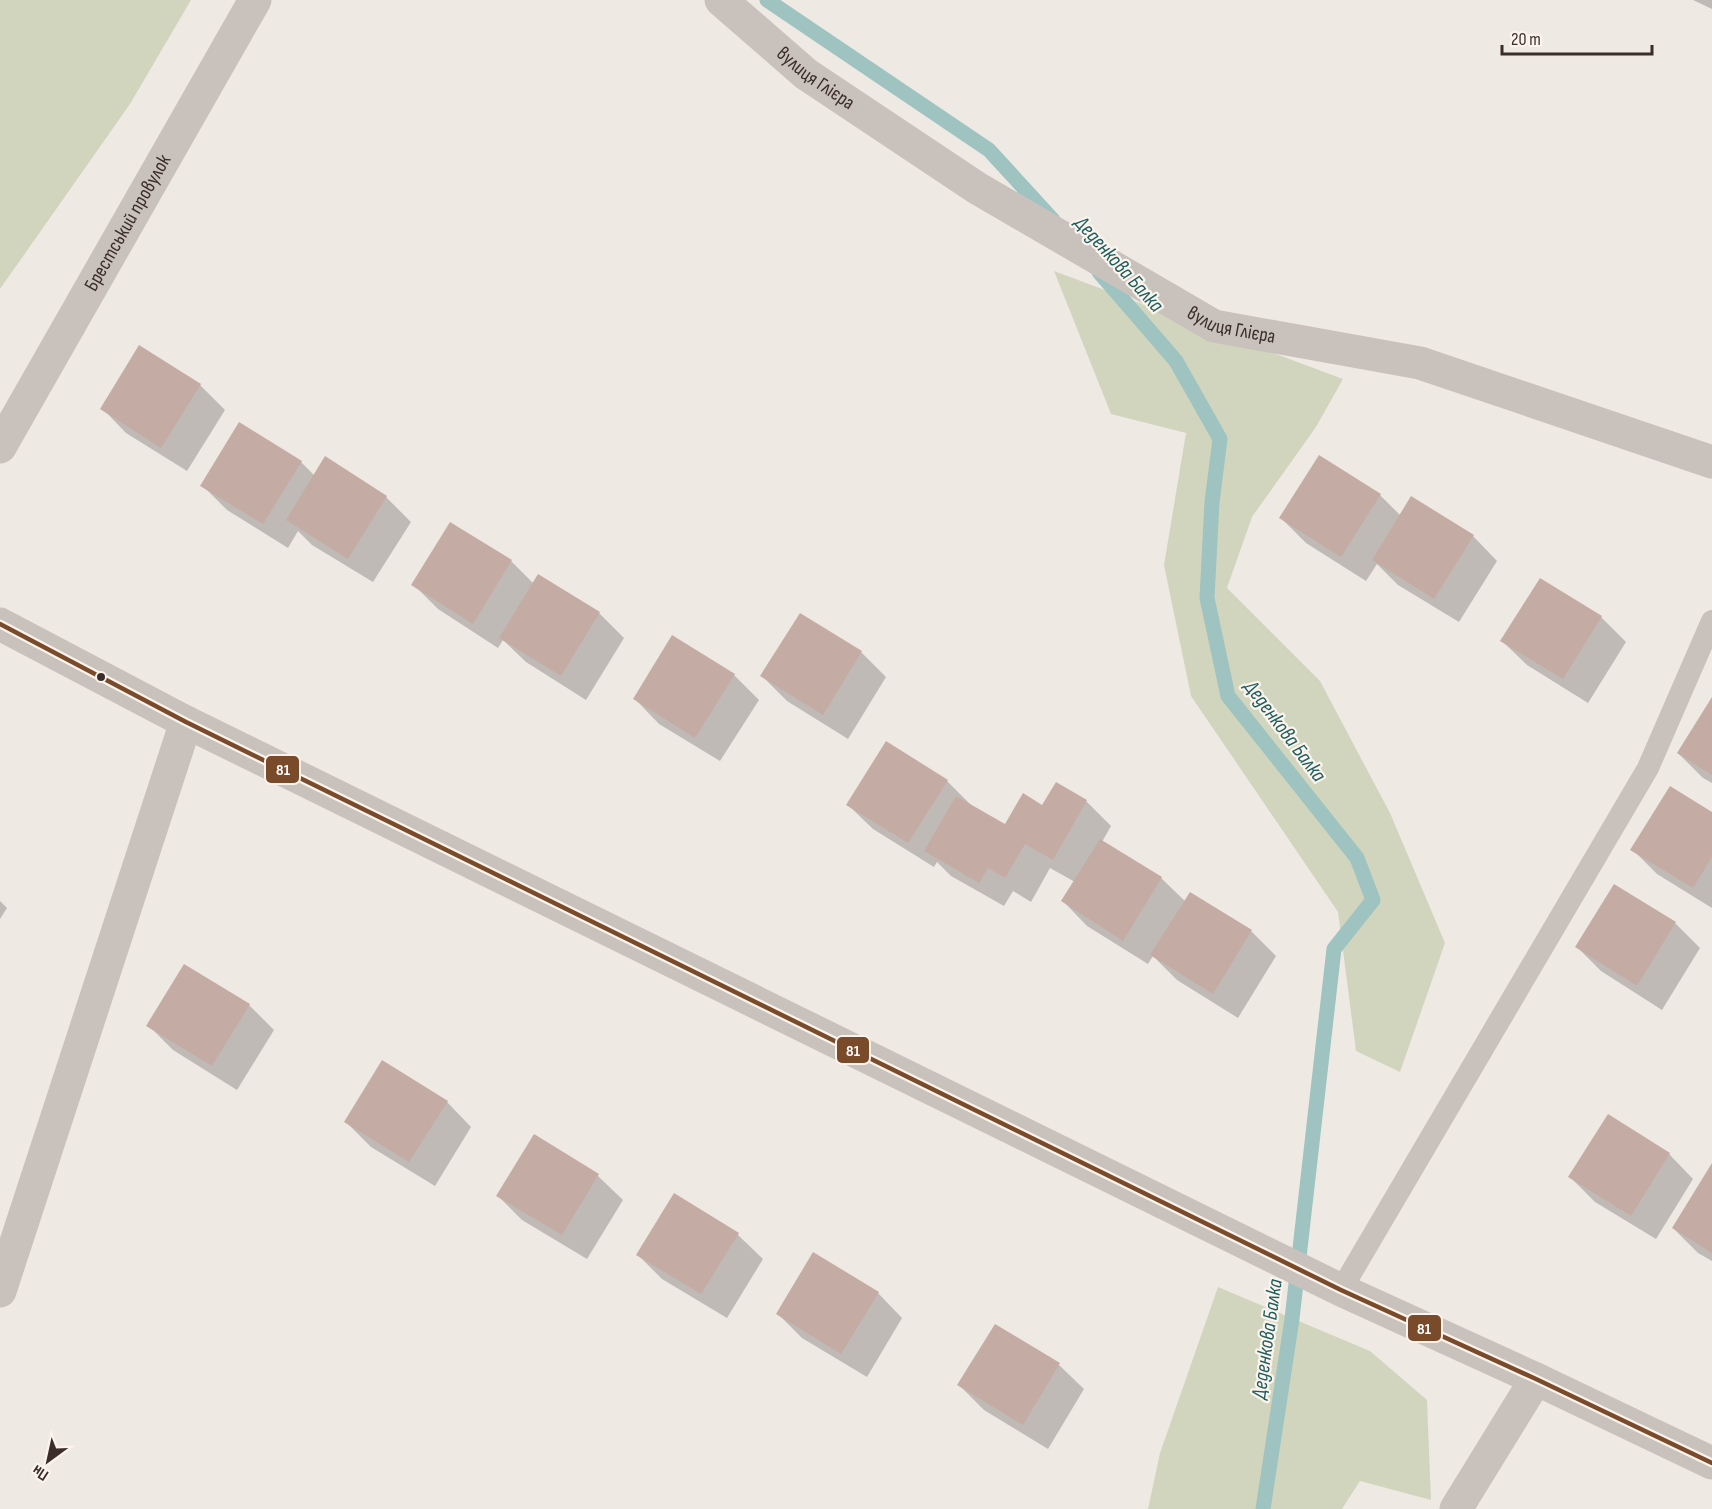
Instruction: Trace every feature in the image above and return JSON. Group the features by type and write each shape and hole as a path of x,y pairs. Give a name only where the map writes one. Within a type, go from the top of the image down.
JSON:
{"street":[{"name":"Брестський провулок","path":"0,447 255,0"},
{"name":"вулиця Глієра","path":"721,0 806,75 967,181 1214,326 1420,363 1712,462"},
{"path":"0,624 186,722 1341,1290 1712,1463"},
{"path":"0,1291 186,722"},
{"path":"1456,1509 1536,1379"}],"lane":[{"path":"1341,1290 1648,768 1712,621"}],"green space":[{"path":"0,0 191,0 130,104 0,289"},
{"path":"1054,271 1343,379 1316,427 1252,517 1227,588 1320,681 1390,813 1445,943 1400,1072 1356,1051 1338,912 1191,696 1164,565 1186,433 1111,414"},
{"path":"1218,1287 1370,1351 1427,1400 1431,1500 1360,1481 1342,1509 1148,1509 1160,1453"}],"building":[{"path":"139,345 201,384 161,448 100,409"},
{"path":"239,422 302,461 263,524 200,486"},
{"path":"1319,455 1381,494 1341,557 1279,518"},
{"path":"325,456 387,496 348,559 286,520"},
{"path":"1411,496 1474,535 1434,599 1372,560"},
{"path":"450,522 512,560 473,624 411,585"},
{"path":"538,574 600,612 561,676 499,638"},
{"path":"1540,578 1602,616 1563,679 1500,641"},
{"path":"800,613 862,651 823,715 760,676"},
{"path":"672,635 735,674 695,738 633,699"},
{"path":"1712,697 1712,775 1677,753"},
{"path":"886,741 948,780 908,843 846,805"},
{"path":"1056,782 1087,800 1053,860 1025,844 1005,878 988,868 979,883 924,851 956,796 1005,824 1023,793 1042,805"},
{"path":"1670,786 1712,812 1712,857 1693,888 1630,850"},
{"path":"1100,839 1162,877 1123,941 1061,901"},
{"path":"1614,884 1676,922 1637,986 1575,947"},
{"path":"1190,892 1252,930 1213,994 1150,955"},
{"path":"184,964 250,1004 212,1066 146,1026"},
{"path":"382,1060 448,1101 409,1162 344,1122"},
{"path":"1608,1114 1670,1153 1631,1216 1568,1177"},
{"path":"534,1134 599,1174 562,1235 496,1196"},
{"path":"1712,1163 1712,1253 1672,1228"},
{"path":"674,1193 739,1233 701,1294 636,1255"},
{"path":"813,1252 879,1292 841,1354 776,1314"},
{"path":"995,1324 1060,1363 1023,1425 957,1385"}],"waterway":[{"name":"Деденкова Балка","path":"767,0 989,150 1053,220"},
{"name":"Деденкова Балка","path":"1099,272 1176,361 1220,439 1212,502 1207,598 1228,696 1357,858 1373,900 1334,949 1292,1319 1263,1509"}],"transit line":[{"name":"81","path":"0,624 186,722 1341,1290 1712,1463"}]}
